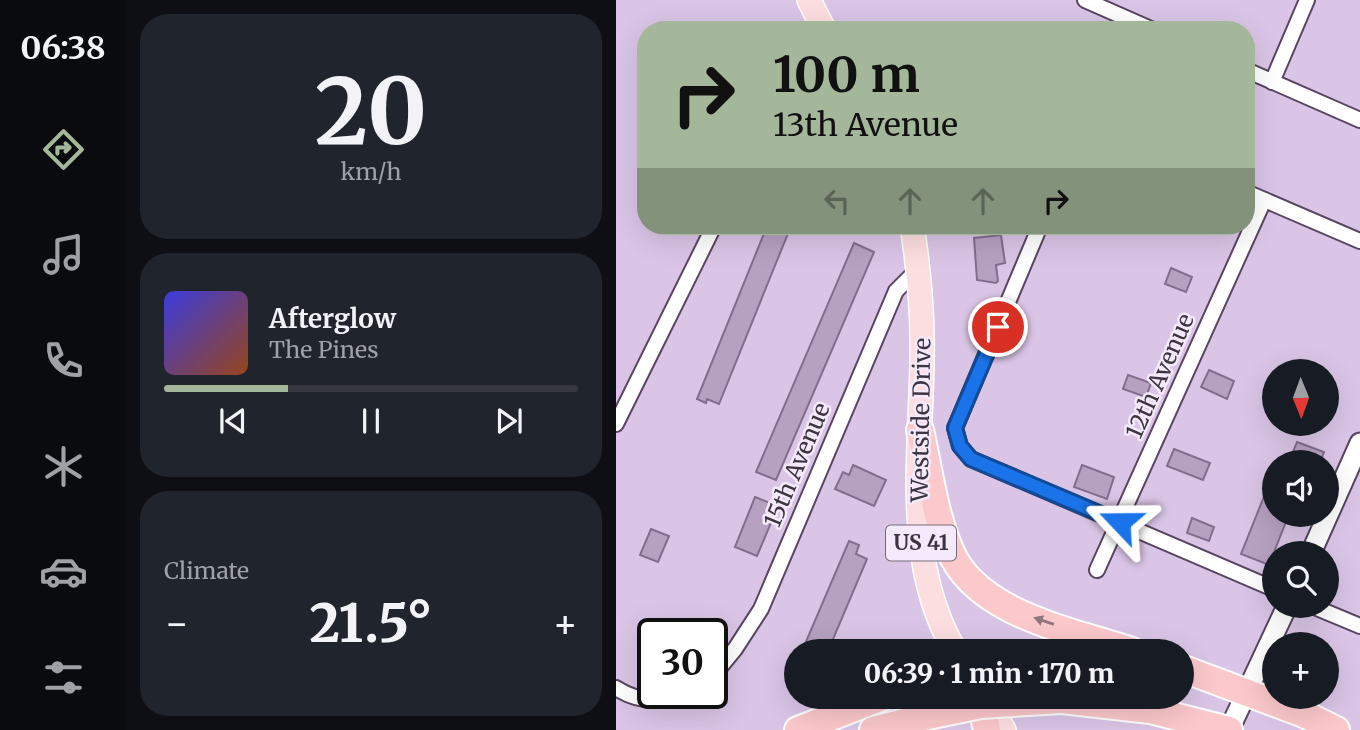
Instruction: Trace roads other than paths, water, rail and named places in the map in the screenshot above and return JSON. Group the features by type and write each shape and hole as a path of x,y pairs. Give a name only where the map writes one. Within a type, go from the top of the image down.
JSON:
{"highway":[{"path":"920,430 950,551 962,572 996,602 1099,639"},
{"path":"1194,673 1310,722"},
{"path":"1194,691 1336,730"},
{"path":"873,730 981,705 1062,699 1150,710 1229,730"},
{"path":"799,730 852,709"},
{"path":"983,709 987,730"}],"main road":[{"name":"Westside Drive","path":"914,235 922,309 918,492 924,571 933,601 950,639"},
{"path":"990,709 1004,730"}],"street":[{"path":"1272,82 1307,0"},
{"path":"1089,1 1133,21"},
{"path":"1255,74 1360,120"},
{"path":"1255,196 1360,241"},
{"name":"12th Avenue","path":"1255,220 1264,200"},
{"path":"616,424 710,235"},
{"path":"1036,235 955,428 960,446 971,459 1262,584"},
{"name":"12th Avenue","path":"1097,570 1248,235"},
{"name":"15th Avenue","path":"728,655 761,610 896,291 919,268"},
{"path":"1316,541 1360,443"},
{"path":"1339,617 1360,626"},
{"path":"1229,730 1281,618"},
{"path":"616,688 631,698 637,699"}]}
